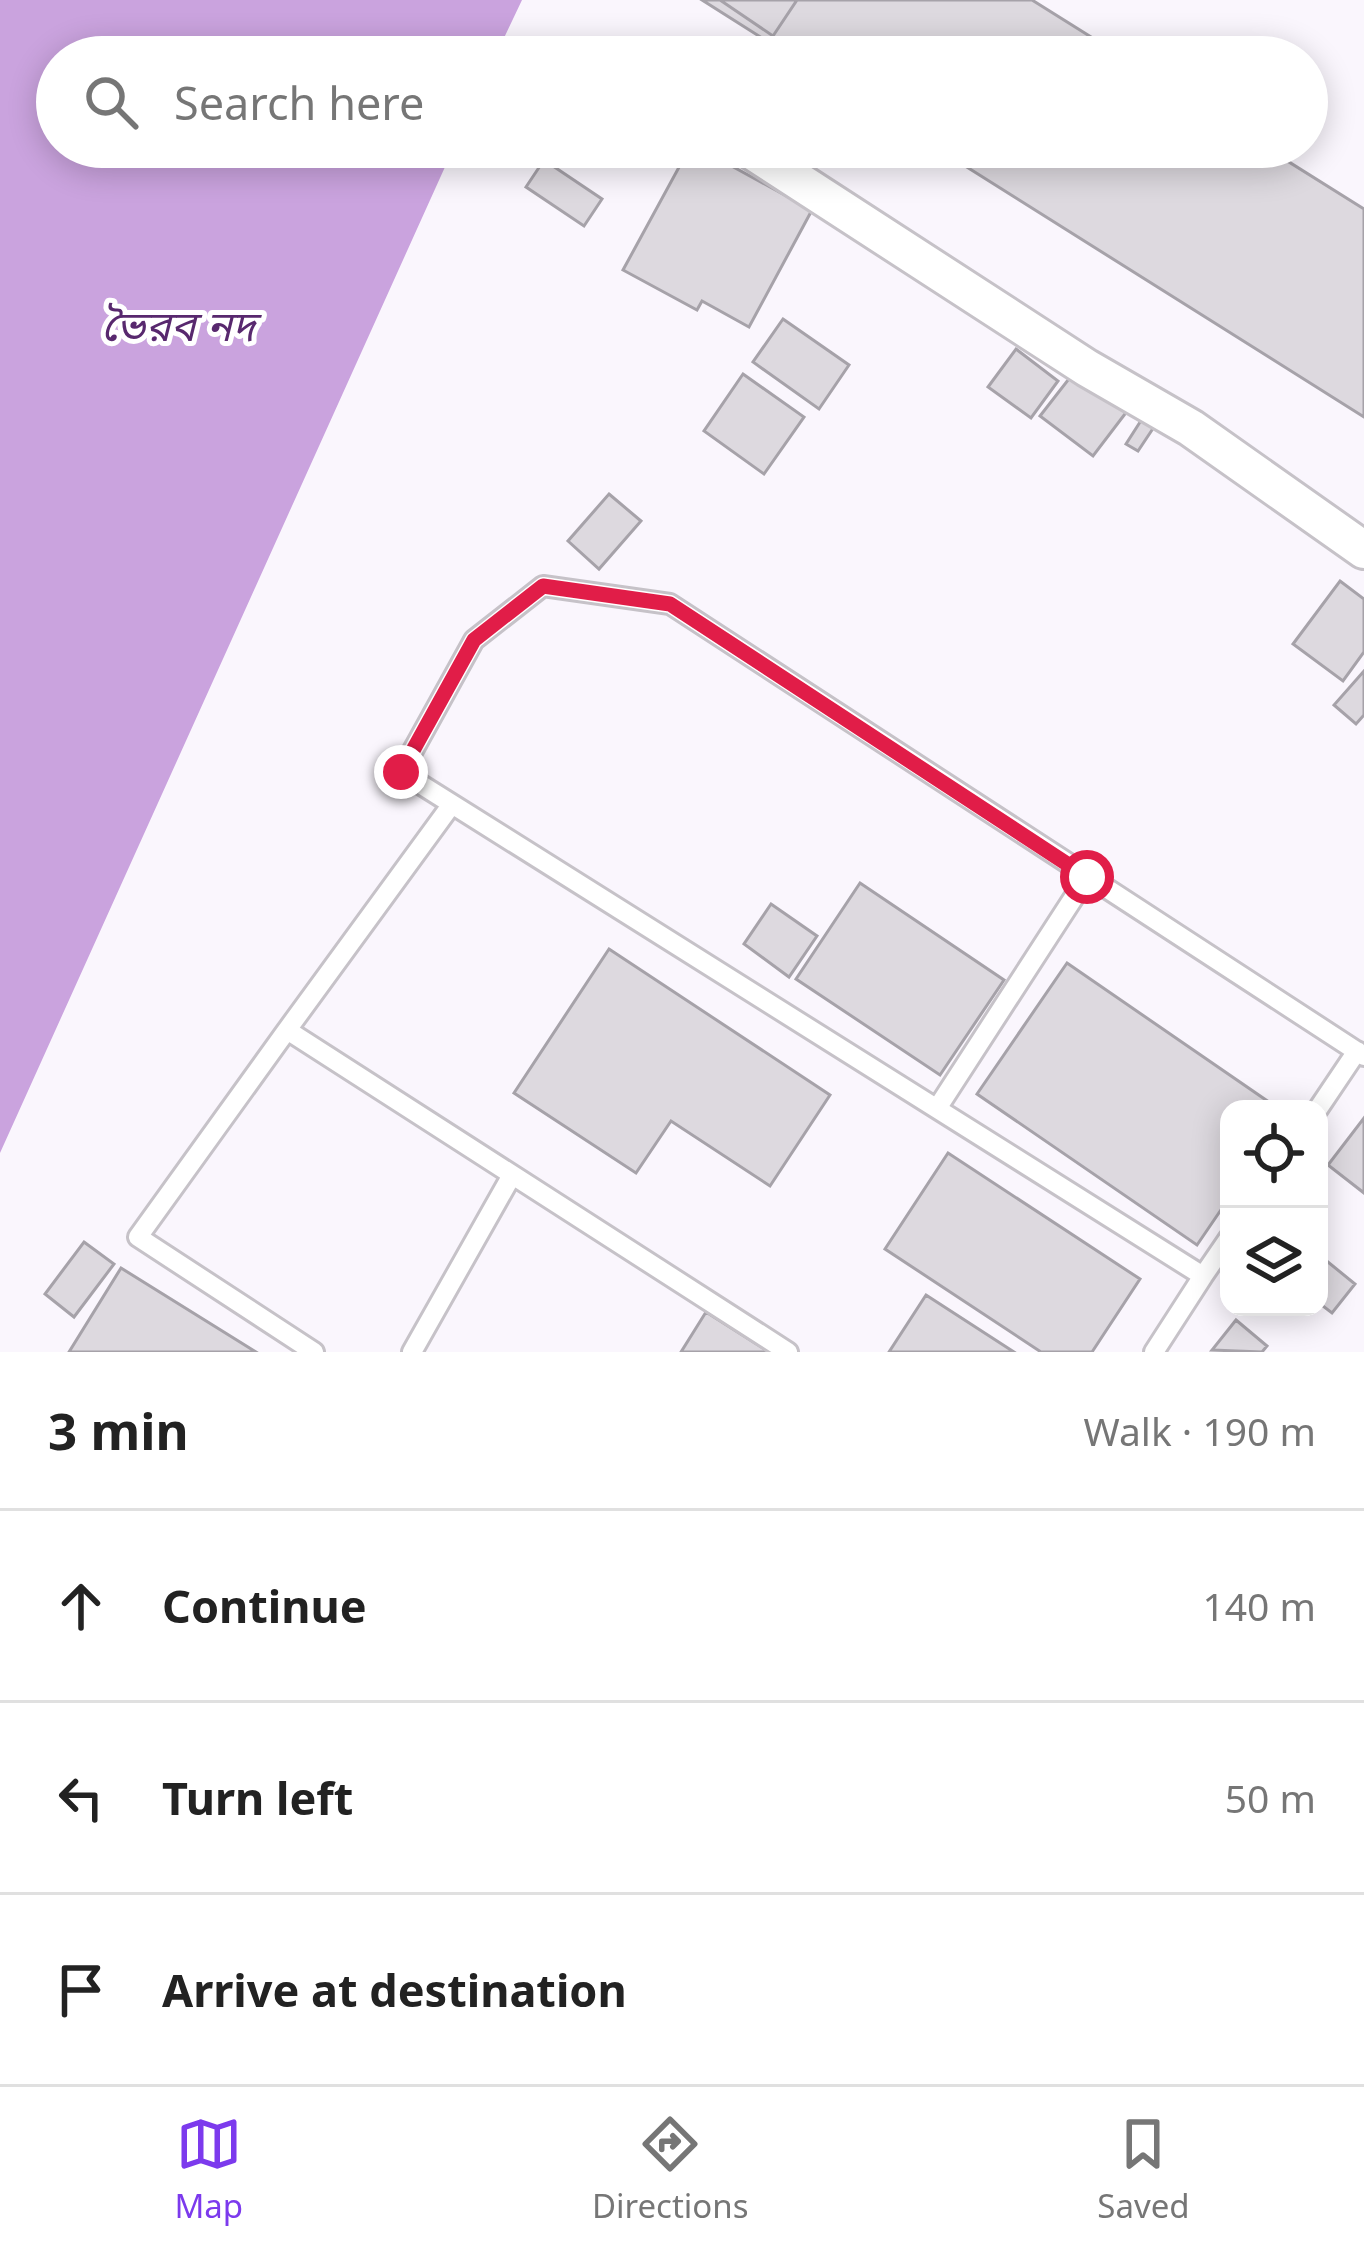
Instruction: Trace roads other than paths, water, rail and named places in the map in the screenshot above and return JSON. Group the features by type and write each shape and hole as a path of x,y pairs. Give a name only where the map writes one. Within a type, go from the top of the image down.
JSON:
{"street":[{"path":"778,168 1088,368 1191,428 1364,550"}],"lane":[{"path":"1203,1276 401,772 474,640 543,586 670,604 1361,1054 1325,1100"},
{"path":"314,1352 138,1237 452,804"},
{"path":"938,1107 1087,877"},
{"path":"287,1030 788,1352"},
{"path":"412,1352 512,1175"},
{"path":"1154,1352 1220,1251"}],"water":[{"name":"ভৈরব নদ","path":"0,0 522,0 505,36 36,36 36,168 445,168 0,1153"}]}
